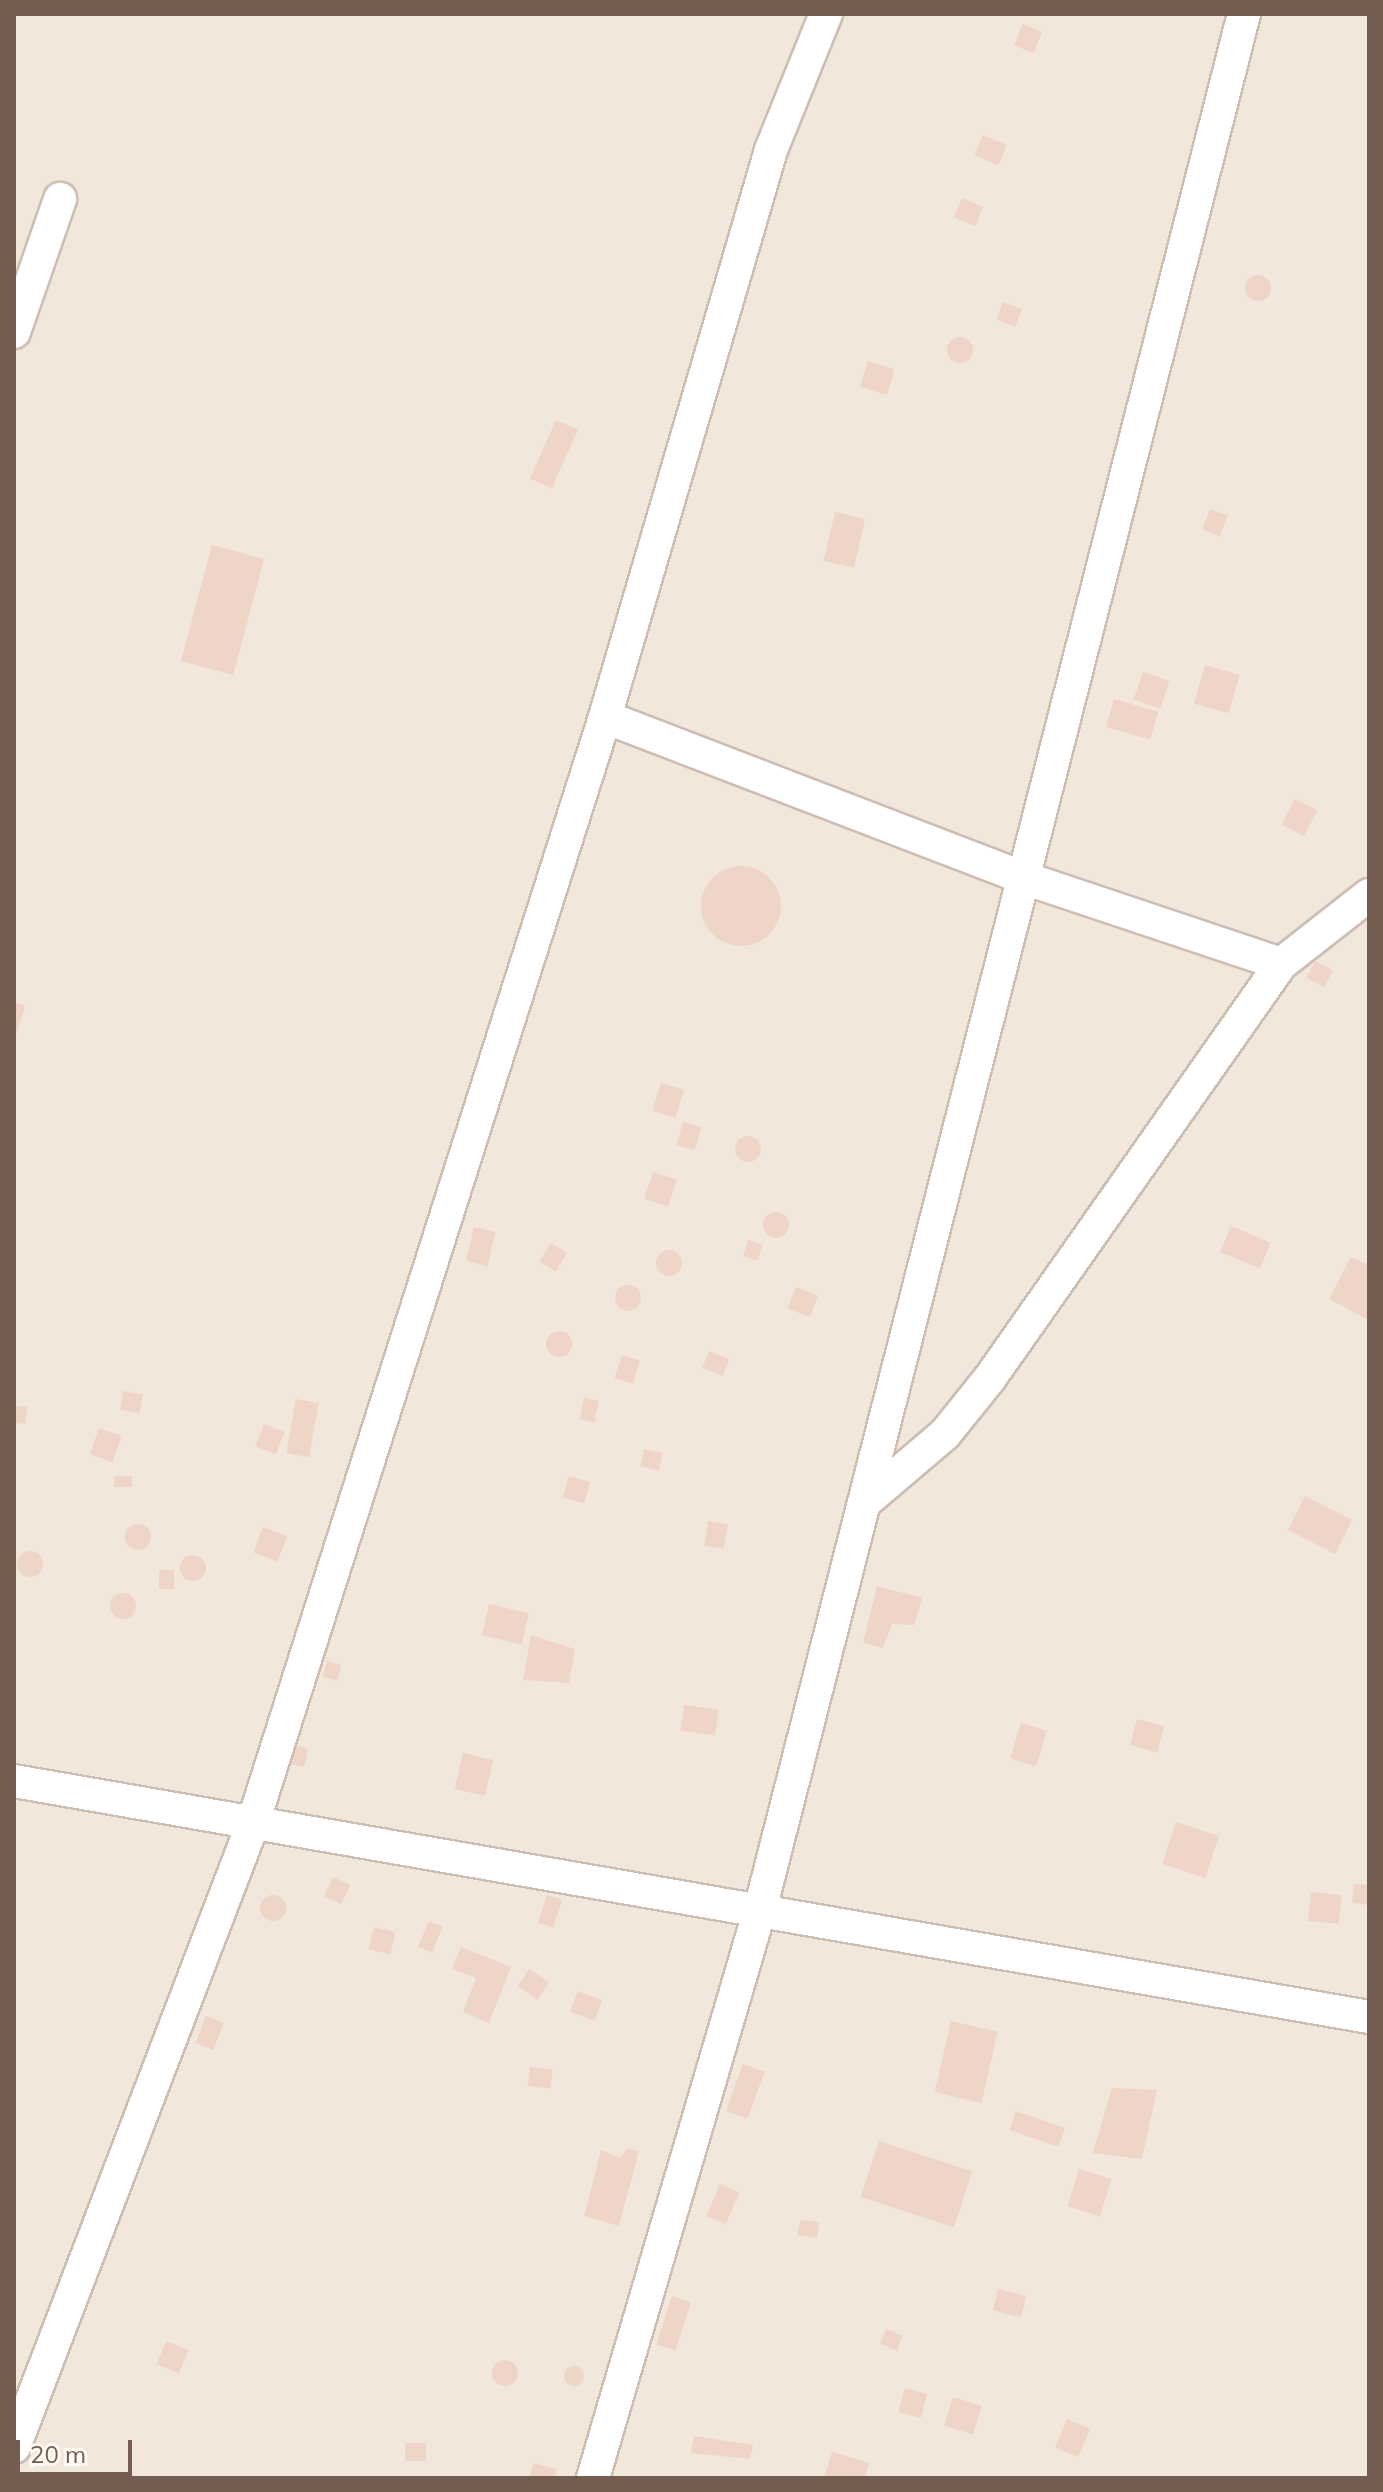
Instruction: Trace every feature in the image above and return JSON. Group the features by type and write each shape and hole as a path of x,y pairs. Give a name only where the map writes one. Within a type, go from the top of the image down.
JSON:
{"street":[{"path":"14,2447 252,1826 605,717 771,150 826,14"},
{"path":"593,2478 761,1906 1021,877 1244,14"},
{"path":"14,332 60,199"},
{"path":"605,717 1021,877 1281,964"},
{"path":"865,1502 945,1434 990,1378 1281,964 1368,897"},
{"path":"14,1781 252,1826 761,1906 1369,2017"}],"shaded area":[{"path":"14,14 1369,14 1369,2478 14,2478"}],"building":[{"path":"1023,24 1042,32 1033,53 1014,45"},
{"path":"983,135 1007,145 998,165 974,155"},
{"path":"962,198 983,207 975,226 954,217"},
{"path":"1258,275 1267,279 1271,288 1267,297 1258,301 1249,297 1245,288 1249,279"},
{"path":"1003,302 1022,309 1015,327 997,320"},
{"path":"960,337 969,341 973,350 969,359 960,363 951,359 947,350 951,341"},
{"path":"868,361 895,369 887,395 860,387"},
{"path":"556,420 578,430 552,488 530,478"},
{"path":"1210,509 1228,516 1220,536 1202,530"},
{"path":"835,512 865,519 854,568 824,561"},
{"path":"212,545 264,559 233,675 181,661"},
{"path":"1205,665 1240,675 1229,713 1194,703"},
{"path":"1143,672 1169,681 1160,709 1134,699"},
{"path":"1114,699 1158,712 1150,740 1106,727"},
{"path":"1295,799 1317,810 1304,836 1282,825"},
{"path":"741,866 756,869 769,878 778,891 781,906 778,921 769,934 756,943 741,946 726,943 713,934 704,921 701,906 704,891 713,878 726,869"},
{"path":"1315,961 1333,970 1324,987 1306,978"},
{"path":"14,1002 25,1006 15,1038 14,1038"},
{"path":"661,1083 684,1090 675,1118 653,1111"},
{"path":"683,1122 701,1127 695,1150 676,1145"},
{"path":"748,1136 757,1140 761,1149 757,1158 748,1162 739,1158 735,1149 739,1140"},
{"path":"653,1172 677,1180 668,1206 644,1199"},
{"path":"776,1212 785,1216 789,1225 785,1234 776,1238 767,1234 763,1225 767,1216"},
{"path":"1231,1226 1271,1243 1260,1269 1220,1252"},
{"path":"474,1227 495,1232 488,1266 466,1261"},
{"path":"748,1240 762,1244 758,1260 743,1256"},
{"path":"551,1243 567,1253 555,1272 539,1262"},
{"path":"669,1250 678,1254 682,1263 678,1272 669,1276 660,1272 656,1263 660,1254"},
{"path":"1351,1257 1369,1265 1369,1320 1329,1299"},
{"path":"628,1285 637,1289 641,1298 637,1307 628,1311 619,1307 615,1298 619,1289"},
{"path":"796,1287 818,1296 810,1317 787,1308"},
{"path":"559,1331 568,1335 572,1344 568,1353 559,1357 550,1353 546,1344 550,1335"},
{"path":"709,1351 729,1359 723,1376 702,1368"},
{"path":"622,1355 640,1361 633,1384 615,1378"},
{"path":"123,1391 143,1394 140,1413 120,1410"},
{"path":"584,1398 599,1401 595,1422 580,1420"},
{"path":"296,1399 319,1403 309,1457 286,1453"},
{"path":"14,1406 27,1407 25,1424 14,1423"},
{"path":"264,1424 285,1432 276,1454 255,1446"},
{"path":"99,1428 122,1436 113,1462 90,1454"},
{"path":"644,1449 663,1453 659,1471 640,1467"},
{"path":"114,1476 132,1476 132,1487 114,1487"},
{"path":"569,1476 590,1482 584,1503 563,1497"},
{"path":"1305,1496 1352,1520 1335,1554 1288,1530"},
{"path":"708,1521 728,1524 724,1549 704,1546"},
{"path":"138,1524 147,1528 151,1537 147,1546 138,1550 129,1546 125,1537 129,1528"},
{"path":"263,1527 287,1536 278,1562 253,1552"},
{"path":"30,1551 39,1555 43,1564 39,1573 30,1577 21,1573 17,1564 21,1555"},
{"path":"193,1555 202,1559 206,1568 202,1577 193,1581 184,1577 180,1568 184,1559"},
{"path":"159,1570 174,1570 174,1589 159,1589"},
{"path":"877,1586 922,1598 914,1625 892,1624 883,1648 863,1643"},
{"path":"123,1593 132,1597 136,1606 132,1615 123,1619 114,1615 110,1606 114,1597"},
{"path":"489,1604 529,1613 522,1644 482,1635"},
{"path":"531,1635 575,1649 569,1683 523,1680"},
{"path":"327,1661 341,1665 337,1681 323,1676"},
{"path":"684,1705 719,1710 715,1736 680,1731"},
{"path":"1137,1719 1164,1726 1157,1752 1130,1745"},
{"path":"1021,1723 1047,1731 1036,1766 1010,1758"},
{"path":"291,1745 308,1748 304,1767 288,1764"},
{"path":"463,1753 493,1760 485,1796 455,1789"},
{"path":"1176,1822 1219,1836 1205,1878 1162,1864"},
{"path":"333,1877 350,1885 341,1904 324,1896"},
{"path":"1354,1884 1369,1885 1369,1905 1352,1903"},
{"path":"1311,1892 1342,1895 1339,1924 1308,1921"},
{"path":"273,1895 282,1899 286,1908 282,1917 273,1921 264,1917 260,1908 264,1899"},
{"path":"547,1895 562,1900 553,1928 538,1923"},
{"path":"429,1921 443,1927 432,1953 418,1947"},
{"path":"374,1927 395,1932 390,1954 369,1949"},
{"path":"461,1947 511,1967 489,2023 463,2012 476,1978 452,1969"},
{"path":"529,1969 549,1982 538,2000 518,1987"},
{"path":"578,1991 602,2000 594,2021 570,2012"},
{"path":"206,2016 224,2023 213,2050 196,2043"},
{"path":"951,2021 998,2032 981,2103 935,2092"},
{"path":"743,2064 765,2072 748,2119 726,2111"},
{"path":"530,2067 553,2070 551,2089 528,2086"},
{"path":"1112,2088 1157,2090 1142,2159 1093,2153"},
{"path":"1016,2111 1065,2128 1059,2147 1009,2130"},
{"path":"879,2141 972,2171 954,2227 861,2197"},
{"path":"627,2148 639,2151 619,2226 584,2216 601,2150 620,2158"},
{"path":"1079,2169 1112,2179 1100,2216 1068,2206"},
{"path":"720,2184 739,2192 726,2224 706,2216"},
{"path":"801,2220 819,2222 817,2238 797,2235"},
{"path":"998,2289 1026,2296 1021,2317 993,2310"},
{"path":"672,2296 691,2302 675,2351 656,2345"},
{"path":"886,2329 903,2336 897,2351 880,2344"},
{"path":"166,2341 188,2350 179,2373 157,2364"},
{"path":"505,2360 514,2364 518,2373 514,2382 505,2386 496,2382 492,2373 496,2364"},
{"path":"574,2366 581,2369 584,2376 581,2383 574,2386 567,2383 564,2376 567,2369"},
{"path":"905,2388 927,2394 921,2418 899,2412"},
{"path":"953,2397 982,2406 973,2434 944,2426"},
{"path":"1067,2419 1090,2429 1078,2457 1055,2448"},
{"path":"694,2436 753,2445 750,2459 691,2453"},
{"path":"405,2443 426,2443 426,2461 405,2461"},
{"path":"832,2452 869,2463 865,2478 824,2478"},
{"path":"533,2463 557,2469 555,2478 530,2478"}]}
